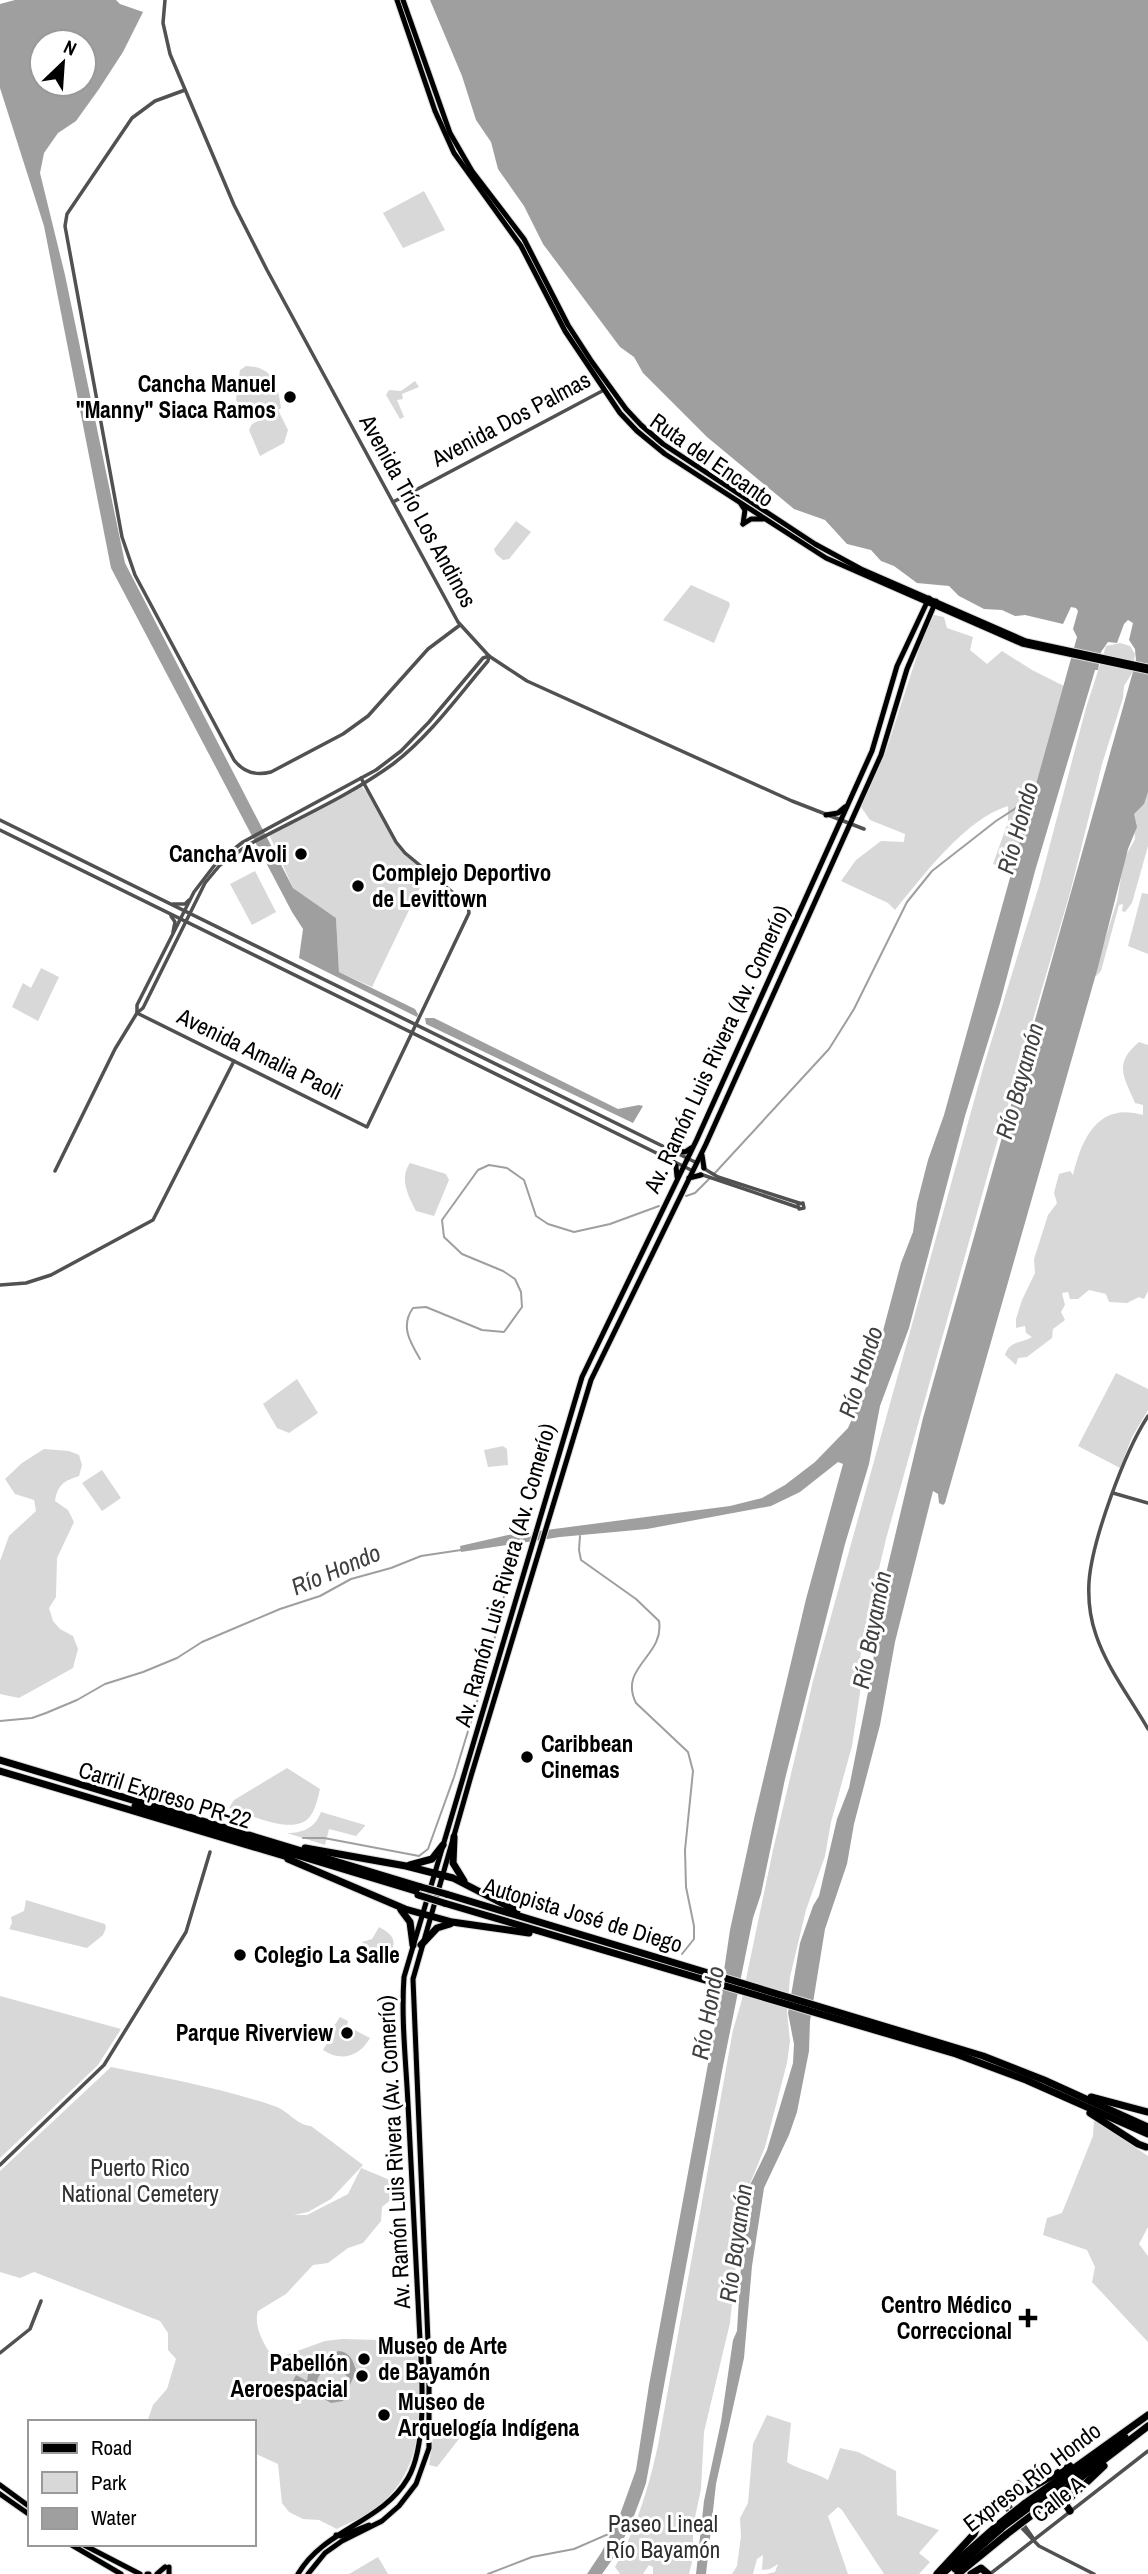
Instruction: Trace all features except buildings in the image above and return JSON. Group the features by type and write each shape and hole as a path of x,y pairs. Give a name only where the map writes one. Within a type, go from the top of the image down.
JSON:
{"highway":[{"name":"Autopista José de Diego","path":"0,1763 267,1840 445,1899 883,2029 1043,2083 1148,2127"},
{"name":"Carril Expreso PR-22","path":"0,1763 420,1891"},
{"name":"Autopista José de Diego","path":"0,1771 264,1850 420,1891"},
{"path":"454,1837 453,1863 458,1875 467,1884"},
{"path":"267,1840 439,1874 467,1884 504,1905 565,1925 582,1939"},
{"path":"406,1866 428,1861 443,1845"},
{"path":"264,1850 316,1869 395,1906 426,1915 460,1924 517,1930 562,1942 582,1939"},
{"path":"445,1899 582,1938 599,1940"},
{"path":"445,1899 690,1973"},
{"path":"395,1906 410,1922 417,1945 439,1927 460,1924"},
{"name":"Autopista José de Diego","path":"582,1939 599,1940 690,1973"},
{"path":"1043,2083 1146,2150"},
{"path":"1043,2083 1148,2112"},
{"name":"Autopista José de Diego","path":"1043,2083 1148,2134"},
{"path":"1027,2510 1148,2417"},
{"name":"Expreso Río Hondo","path":"958,2574 1003,2528 1087,2458 1148,2417"},
{"name":"Expreso Río Hondo","path":"940,2574 1027,2510 1118,2450 1148,2426"},
{"path":"1070,2511 1066,2506 1067,2501 1118,2450"},
{"path":"1018,2484 1027,2490 1087,2458"},
{"path":"940,2574 975,2532 977,2519"},
{"path":"949,2574 1003,2528"},
{"path":"971,2574 981,2568 989,2574"}],"main road":[{"name":"Ruta del Encanto","path":"397,0 448,141 467,174 522,246 565,331 606,388 640,425 691,464 834,556 928,600 1026,641 1063,651"},
{"name":"Ruta del Encanto","path":"403,0 450,133 459,150 524,239 568,325 624,417 650,442 836,563 914,597 928,600"},
{"path":"735,499 745,510 743,524 757,518 771,522"},
{"path":"914,597 921,605 918,622"},
{"name":"Av. Ramón Luis Rivera (Av. Comerío)","path":"298,2574 320,2547 376,2513 391,2499 407,2479 420,2446 420,2346 404,1977 454,1837 578,1389 589,1358 695,1143 872,751 897,666 928,600"},
{"name":"Ruta del Encanto","path":"935,603 943,610 1022,644 1148,669"},
{"name":"Av. Ramón Luis Rivera (Av. Comerío)","path":"439,1874 443,1845 535,1551 548,1519 598,1362 703,1149 881,755 906,669 935,603"},
{"path":"930,616 937,610 943,610"},
{"path":"826,815 841,811 849,802"},
{"path":"672,1150 685,1152 695,1143"},
{"path":"688,1178 708,1175 702,1162 703,1149"},
{"path":"672,1161 678,1171 677,1179"},
{"name":"Av. Ramón Luis Rivera (Av. Comerío)","path":"308,2574 324,2555 342,2541 376,2524 399,2505 416,2484 425,2464 431,2434 413,1991 417,1945"},
{"path":"0,2485 28,2511"},
{"path":"0,2494 28,2511"},
{"path":"324,2555 336,2535 341,2536 376,2524"},
{"path":"73,2546 121,2574"},
{"path":"86,2546 139,2574"},
{"path":"158,2574 167,2569"}],"street":[{"name":"Avenida Trío Los Andinos","path":"165,0 165,37 239,216 460,625 489,656 527,681 864,830"},
{"path":"185,90 147,106 132,118 68,214 65,226 122,537 135,575 234,760 239,767 260,775 271,772 342,734 368,716 428,649 460,625"},
{"name":"Avenida Dos Palmas","path":"393,502 606,388"},
{"path":"137,1013 137,1005 172,936 204,877 217,862 243,842 363,780 401,751 429,723 483,658 489,656"},
{"path":"363,780 396,842 405,853 468,905 469,913 413,1033"},
{"path":"0,820 696,1162 708,1175"},
{"path":"170,904 192,901 211,874 233,854 281,824"},
{"path":"0,830 692,1171 798,1205"},
{"path":"192,901 194,909 205,920"},
{"path":"163,911 175,922 172,936"},
{"path":"55,1171 115,1049 137,1013 143,1008 183,920"},
{"path":"178,936 188,926 198,928"},
{"name":"Avenida Amalia Paoli","path":"137,1013 367,1126 413,1033"},
{"path":"0,1285 26,1283 51,1275 153,1220 234,1061"},
{"path":"1148,1416 1132,1444 1113,1493 1093,1558 1089,1583 1090,1609 1097,1639 1148,1729"},
{"path":"1113,1493 1148,1503"},
{"path":"0,2165 104,2065 186,1932 210,1852"},
{"path":"0,2353 30,2329 41,2301"},
{"name":"Calle A","path":"989,2574 1148,2451"},
{"path":"977,2519 1018,2484"},
{"path":"1000,2497 1038,2546 1094,2574"}],"green space":[{"path":"424,191 445,230 403,248 383,213"},
{"path":"246,366 268,373 276,384 281,408 278,410 288,430 284,443 260,456 249,430 252,424 271,414 244,410 236,400 240,370"},
{"path":"415,381 419,387 402,394 403,399 397,400 404,417 400,419 386,395 389,390 401,391"},
{"path":"516,521 531,532 509,559 503,560 494,549"},
{"path":"691,585 729,602 714,643 663,620"},
{"path":"934,615 944,617 947,628 973,637 970,650 987,664 1002,651 1064,686 1013,871 993,864 1008,822 1008,806 976,823 961,836 895,910 888,903 841,881 856,860 881,841 904,842 905,834 870,820 861,807 886,751 924,634"},
{"name":"Paseo Lineal Río Bayamón","path":"1120,643 1130,646 1135,654 1132,673 1124,686 1123,698 1102,764 1070,893 886,1539 861,1645 860,1693 852,1746 831,1822 825,1856 806,1910 790,1977 787,2012 790,2041 787,2063 765,2147 741,2214 730,2323 704,2432 701,2489 693,2527 693,2558 689,2574 653,2574 653,2567 649,2565 643,2574 620,2574 615,2567 641,2508 658,2445 733,2030 813,1681 984,1065 1039,886 1086,708 1106,646"},
{"path":"1148,783 1148,846 1132,903 1125,912 1122,911 1123,904 1119,905 1101,971 1096,976 1094,975 1117,901 1124,859 1135,839 1133,813"},
{"name":"Complejo Deportivo de Levittown","path":"361,786 395,842 424,870 425,877 372,987 339,972 336,918 293,888 269,834"},
{"path":"255,871 276,912 252,925 230,884"},
{"path":"1142,893 1148,894 1148,954 1128,946"},
{"path":"41,968 59,977 38,1021 12,1007 23,983 31,988"},
{"path":"1139,1042 1148,1045 1148,1291 1144,1299 1139,1297 1127,1303 1109,1302 1106,1294 1089,1290 1078,1299 1070,1299 1068,1292 1062,1293 1065,1305 1061,1312 1065,1320 1053,1329 1052,1338 1027,1357 1018,1358 1016,1365 1005,1355 1009,1347 1032,1337 1026,1333 1025,1326 1016,1328 1016,1319 1035,1273 1034,1259 1048,1215 1057,1203 1054,1193 1059,1174 1070,1171 1073,1175 1087,1136 1103,1119 1127,1112 1143,1115 1143,1105 1135,1103 1123,1071 1126,1057"},
{"path":"410,1163 446,1174 449,1180 434,1216 416,1211 410,1199 405,1175"},
{"path":"1116,1373 1148,1389 1148,1410 1132,1437 1120,1468 1078,1446"},
{"path":"297,1379 318,1413 289,1433 277,1428 263,1404"},
{"path":"503,1446 507,1449 508,1465 488,1467 484,1450"},
{"path":"44,1449 69,1451 79,1455 82,1465 79,1476 62,1484 56,1495 55,1501 68,1510 74,1522 57,1558 56,1597 49,1608 53,1621 60,1629 73,1636 78,1649 73,1668 19,1698 0,1694 0,1561 9,1536 36,1511 34,1500 15,1494 5,1479 22,1463"},
{"path":"102,1470 121,1498 102,1511 82,1483"},
{"path":"287,1768 320,1789 314,1809 304,1822 272,1822 229,1808 234,1800"},
{"path":"321,1812 365,1826 356,1836 329,1829 325,1845 287,1833 308,1828"},
{"path":"26,1900 105,1924 106,1928 103,1935 87,1948 9,1929 11,1917 24,1911"},
{"path":"379,1927 389,1933 393,1940 393,1949 388,1960 369,1952 362,1942 372,1939"},
{"path":"0,1996 121,2029 98,2065 0,2158"},
{"name":"Parque Riverview","path":"340,2017 348,2021 347,2026 370,2038 361,2050 349,2056 336,2056 323,2050"},
{"name":"Puerto Rico National Cemetery","path":"111,2067 173,2079 274,2106 301,2123 311,2126 363,2165 331,2199 308,2212 294,2215 307,2215 348,2194 361,2168 390,2180 393,2198 382,2207 381,2221 363,2243 348,2248 328,2263 313,2265 286,2294 258,2311 257,2323 267,2349 275,2359 325,2341 416,2341 419,2389 417,2435 412,2457 403,2477 390,2495 371,2512 337,2529 319,2520 303,2519 289,2512 282,2503 278,2464 256,2454 256,2420 148,2420 153,2405 167,2389 176,2359 168,2350 168,2333 160,2321 34,2272 20,2278 0,2272 0,2171"},
{"path":"1094,2120 1148,2156 1148,2227 1139,2244 1148,2256 1148,2342 1092,2282 1095,2267 1087,2250 1043,2235 1047,2218 1062,2213 1093,2136"},
{"path":"767,2415 791,2423 787,2462 797,2467 828,2480 840,2448 858,2452 896,2471 897,2515 939,2530 919,2553 930,2562 919,2574 884,2574 838,2507 828,2516 848,2574 766,2574 775,2572 778,2564 762,2570 763,2555 757,2559 753,2574 732,2574 737,2566 741,2536 740,2518 748,2503 753,2444"},
{"path":"445,2427 455,2427 459,2439 437,2467 429,2465 434,2432"},
{"path":"378,2557 388,2574 349,2574"}],"water":[{"path":"15,0 116,0 143,12 123,52 98,90 98,28 28,28 28,98 93,98 76,121 58,133 44,153 40,173 65,275 125,563 293,888 336,918 339,972 415,1009 417,1017 299,958 303,929 111,568 44,226 0,88 0,4"},
{"name":"Río Bayamón","path":"430,0 1148,0 1148,792 1144,804 1134,814 1137,827 1128,849 1098,967 945,1503 939,1503 938,1494 933,1491 895,1642 880,1725 854,1824 847,1864 825,1929 810,2021 809,2051 797,2112 764,2188 752,2266 744,2358 716,2484 706,2574 696,2574 704,2501 721,2422 733,2340 737,2331 744,2216 750,2185 767,2150 793,2063 794,2044 788,2013 800,1943 819,1896 837,1819 849,1788 870,1682 885,1578 923,1418 1136,661 1135,649 1129,640 1133,623 1128,620 1124,624 1117,643 1108,642 1101,652 1098,670 1095,670 965,1116 909,1328 880,1406 869,1464 845,1544 785,1779 761,1894 753,1918 646,2483 628,2530 609,2564 602,2574 587,2574 618,2520 636,2470 730,1930 806,1599 843,1464 838,1462 800,1492 771,1506 647,1529 560,1537 461,1552 460,1546 508,1535 730,1506 762,1498 785,1485 815,1462 848,1428 871,1376 901,1263 913,1232 928,1160 944,1115 1077,637 1073,629 1078,611 1071,607 1063,624 1025,615 1015,616 1002,610 984,609 959,596 949,586 917,583 894,566 881,561 871,550 847,544 825,520 794,509 707,437 643,373 634,357 620,347 543,244 524,206 498,169 491,142 476,120 462,76"},
{"path":"425,1018 434,1018 618,1109 643,1106 633,1123 426,1024"},
{"path":"338,2351 350,2357 356,2371 343,2401 331,2403 293,2381 296,2375 307,2381 309,2368 319,2363 323,2367 317,2386 334,2396 344,2389 348,2377 336,2366 333,2356"}],"waterway":[{"path":"714,1174 829,1049 854,1009 907,902 932,871 996,821 1036,795"},
{"path":"420,1359 407,1328 413,1308 426,1307 482,1330 504,1332 522,1307 521,1292 515,1279 503,1271 462,1254 444,1237 442,1220 478,1170 489,1165 507,1168 524,1180 536,1216 548,1224 574,1232 610,1224 659,1206"},
{"path":"686,1196 695,1193 710,1178"},
{"path":"580,1536 581,1560 636,1599 659,1621 655,1644 637,1670 632,1691 636,1703 688,1752 693,1771 685,1850 686,1887 694,1939 682,1954"},
{"path":"303,1838 324,1838 419,1856 428,1849 454,1777 490,1659 516,1542"},
{"name":"Río Hondo","path":"0,1721 32,1718 46,1713 105,1684 177,1658 202,1642 280,1609 320,1596 351,1579 421,1556 461,1550"},
{"path":"488,2574 532,2557 574,2549 613,2532"}],"place":[{"name":"Cancha Manuel \"Manny\" Siaca Ramos","path":"290,397"},
{"name":"Cancha Avoli","path":"301,854"},
{"name":"Complejo Deportivo de Levittown","path":"358,886"},
{"name":"Caribbean Cinemas","path":"527,1757"},
{"name":"Colegio La Salle","path":"240,1955"},
{"name":"Parque Riverview","path":"347,2033"},
{"name":"Centro Médico Correccional","path":"1028,2318"},
{"name":"Museo de Arte de Bayamón","path":"364,2359"},
{"name":"Pabellón Aeroespacial","path":"362,2376"},
{"name":"Museo de Arquelogía Indígena","path":"384,2415"}]}
